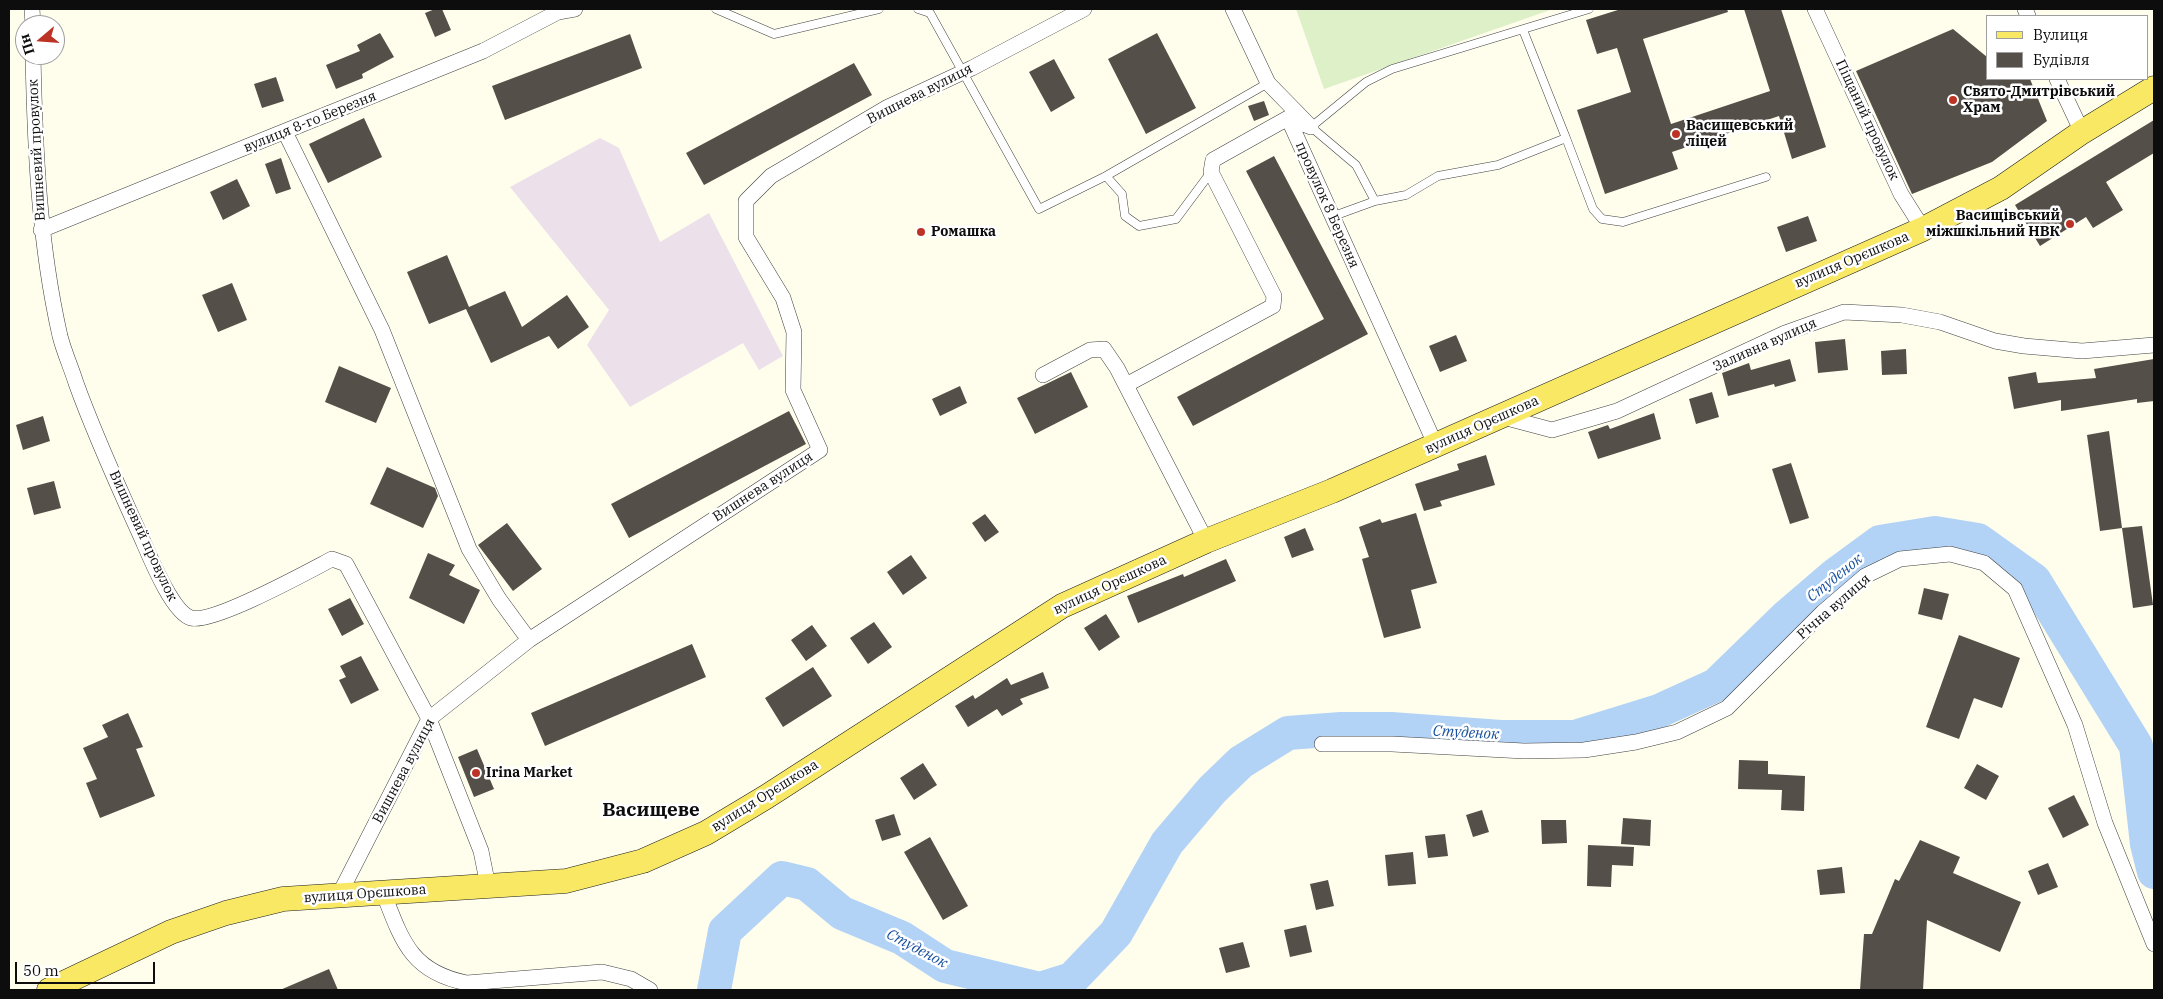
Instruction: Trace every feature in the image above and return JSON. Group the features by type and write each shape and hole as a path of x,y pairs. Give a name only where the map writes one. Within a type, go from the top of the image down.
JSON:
{"main road":[{"name":"вулиця Орєшкова","path":"50,990 171,932 226,913 283,899 566,881 643,861 706,834 1062,606 1206,541 1332,491 1503,417 1784,289 1923,229 2001,188 2082,132 2154,88"}],"street":[{"name":"вулиця 8-го Березня","path":"41,230 483,51 558,12 576,9"},
{"name":"Вишнева вулиця","path":"339,895 429,719 529,640 820,450 793,390 794,332 783,298 746,237 746,201 771,176 888,108 1084,9"},
{"name":"провулок 8 Березня","path":"1233,9 1268,83 1311,127"},
{"name":"Піщаний провулок","path":"1815,9 1901,194 1923,229"},
{"name":"Вишневий провулок","path":"33,65 35,152 41,230 61,338 87,413 150,558 176,606 190,618 205,618 268,592 332,558 346,564 429,719 481,851 488,886"},
{"path":"2057,80 2082,132"},
{"path":"1126,385 1273,306 1274,296 1211,172 1213,160 1288,118"},
{"name":"провулок 8 Березня","path":"1288,118 1311,127"},
{"name":"провулок 8 Березня","path":"1288,118 1331,217 1436,446"},
{"path":"285,132 382,330 469,549 499,599 529,640"},
{"name":"Заливна вулиця","path":"1503,417 1552,430 1617,411 1786,333 1844,312 1902,315 1940,322 1995,341 2024,346 2082,351 2154,345"},
{"path":"1043,375 1090,350 1104,349 1126,385 1206,541"},
{"name":"Річна вулиця","path":"1322,744 1392,744 1524,751 1584,750 1636,742 1677,732 1727,708 1823,612 1865,576 1900,559 1950,554 1984,563 2015,589 2075,725 2105,823 2154,944"},
{"path":"383,892 401,937 413,954 429,970 468,987 602,972 631,979 650,990"}],"lane":[{"path":"716,9 774,34 879,9"},
{"path":"918,9 929,11 1039,209 1106,176 1268,83"},
{"path":"1375,201 1356,165 1311,127 1366,82 1392,69 1589,9"},
{"path":"1523,30 1593,209 1602,219 1623,222 1766,177"},
{"path":"1331,217 1375,201 1406,195 1438,176 1498,165 1566,138"},
{"path":"1106,176 1122,194 1125,216 1139,226 1176,220 1211,172"}],"shaded area":[{"path":"600,138 619,148 660,242 709,213 783,356 759,370 743,343 630,407 587,345 609,310 510,187"}],"green space":[{"path":"1296,9 1553,9 1324,89"}],"building":[{"path":"435,9 442,9 451,30 435,37 425,13"},
{"path":"1621,9 1727,9 1728,12 1643,39 1671,124 1770,91 1744,9 1781,9 1826,147 1792,159 1779,116 1672,152 1678,169 1605,194 1577,110 1631,92 1617,48 1597,54 1586,20"},
{"name":"Свято-Дмитрівський Храм","path":"1953,29 1986,56 1986,80 2030,80 2047,121 1992,162 1912,194 1856,71"},
{"path":"380,33 394,57 362,74 363,78 336,89 326,65 360,51 357,45"},
{"path":"1157,33 1196,108 1146,134 1108,59"},
{"path":"630,34 642,68 505,120 492,86"},
{"path":"1054,59 1075,98 1051,112 1029,72"},
{"path":"854,63 872,95 704,185 686,153"},
{"path":"276,77 284,101 262,108 254,84"},
{"path":"1264,101 1269,115 1254,121 1248,106"},
{"path":"364,118 382,157 328,183 309,144"},
{"path":"2154,120 2154,153 2106,182 2123,210 2093,228 2086,217 2040,246 2015,205"},
{"path":"1274,156 1368,334 1193,426 1177,397 1324,319 1246,171"},
{"path":"281,158 291,189 276,194 265,164"},
{"path":"237,179 250,206 223,220 210,192"},
{"path":"1808,216 1817,241 1786,252 1777,227"},
{"path":"447,255 469,307 505,291 522,327 567,295 589,327 558,349 549,336 491,363 466,309 429,324 407,272"},
{"path":"232,283 247,320 218,332 202,295"},
{"path":"1456,335 1467,361 1440,372 1429,346"},
{"path":"1845,339 1848,370 1818,373 1815,342"},
{"path":"1906,349 1907,374 1882,375 1881,351"},
{"path":"1790,359 1796,381 1775,387 1774,384 1728,396 1722,373 1749,363 1751,370"},
{"path":"2154,359 2154,401 2137,403 2137,399 2061,411 2061,400 2014,409 2008,377 2036,372 2038,383 2096,378 2094,369"},
{"path":"339,366 391,388 376,423 325,402"},
{"path":"1071,372 1088,407 1035,434 1017,398"},
{"path":"960,386 967,403 940,416 932,399"},
{"path":"1712,392 1719,417 1696,424 1689,399"},
{"path":"789,411 806,444 629,538 611,504"},
{"path":"1654,413 1661,439 1598,459 1588,432 1608,425 1610,429"},
{"path":"43,416 50,441 23,450 16,425"},
{"path":"2109,431 2122,528 2100,531 2087,435"},
{"path":"1486,455 1495,485 1440,501 1442,506 1424,511 1415,484 1459,470 1457,464"},
{"path":"1791,463 1809,518 1790,524 1772,469"},
{"path":"387,467 435,488 438,496 423,528 370,504"},
{"path":"54,481 61,508 34,515 27,488"},
{"path":"1416,513 1437,583 1411,590 1421,628 1384,638 1362,559 1369,557 1359,527 1380,519 1382,523"},
{"path":"985,514 999,532 985,542 972,523"},
{"path":"507,523 542,569 513,591 478,545"},
{"path":"2142,526 2153,605 2133,608 2122,528"},
{"path":"1305,528 1314,550 1292,558 1284,537"},
{"path":"428,553 455,565 449,575 480,590 464,624 409,598"},
{"path":"911,555 927,578 903,595 887,572"},
{"path":"1226,559 1236,581 1138,623 1127,596 1183,574 1184,577"},
{"path":"1924,588 1949,594 1942,620 1918,614"},
{"path":"350,598 364,624 342,636 328,609"},
{"path":"1106,614 1120,637 1099,651 1084,628"},
{"path":"874,622 892,647 868,664 850,638"},
{"path":"812,625 827,646 806,661 791,640"},
{"path":"1959,635 2020,658 2002,708 1974,698 1959,739 1926,727"},
{"path":"692,644 706,677 545,746 531,713"},
{"path":"361,656 379,690 351,704 339,680 346,677 340,666"},
{"path":"813,667 832,696 783,727 765,698"},
{"path":"1043,672 1049,688 1020,699 1023,704 1002,716 997,709 968,727 955,706 973,695 975,699 1007,678 1011,685"},
{"path":"128,713 143,747 136,749 155,796 100,818 86,783 97,779 83,748 108,737 102,725"},
{"name":"Irina Market","path":"477,749 494,789 474,797 458,757"},
{"path":"1739,760 1768,761 1768,774 1805,776 1804,811 1781,810 1782,790 1738,789"},
{"path":"923,763 937,785 914,800 900,778"},
{"path":"1977,764 1999,776 1986,800 1964,788"},
{"path":"2074,795 2089,825 2063,838 2048,808"},
{"path":"1482,810 1489,832 1473,837 1466,815"},
{"path":"894,814 901,835 882,841 875,820"},
{"path":"1623,818 1651,820 1650,846 1621,844"},
{"path":"1541,820 1566,820 1567,843 1542,844"},
{"path":"1445,834 1448,856 1428,858 1425,836"},
{"path":"930,837 968,906 943,920 904,852"},
{"path":"1920,840 1960,857 1953,873 2021,902 2000,952 1927,920 1923,990 1860,990 1864,934 1872,934 1895,879 1899,881"},
{"path":"1588,845 1634,847 1633,866 1612,865 1611,887 1587,886"},
{"path":"1413,852 1416,884 1388,886 1385,855"},
{"path":"2048,863 2058,887 2038,895 2028,871"},
{"path":"1842,867 1845,893 1820,895 1817,870"},
{"path":"1328,880 1334,906 1316,910 1310,884"},
{"path":"1306,925 1312,952 1290,957 1284,930"},
{"path":"1243,942 1250,967 1226,973 1219,948"},
{"path":"329,969 338,990 280,990"}],"waterway":[{"name":"Студенок","path":"714,990 725,931 782,878 807,884 842,913 902,938 945,966 1040,989 1072,979 1116,933 1167,843 1212,790 1241,762 1288,733 1341,729 1391,729 1501,737 1575,737 1659,711 1716,685 1786,617 1835,575 1880,542 1935,533 1978,540 2034,580 2136,746 2147,844 2154,872"}],"place":[{"name":"Свято-Дмитрівський Храм","path":"1953,100"},
{"name":"Васищевський ліцей","path":"1676,134"},
{"name":"Васищівський міжшкільний НВК","path":"2070,224"},
{"name":"Ромашка","path":"921,232"},
{"name":"Irina Market","path":"476,773"}],"district":[{"name":"Васищеве","path":"651,811"}]}
